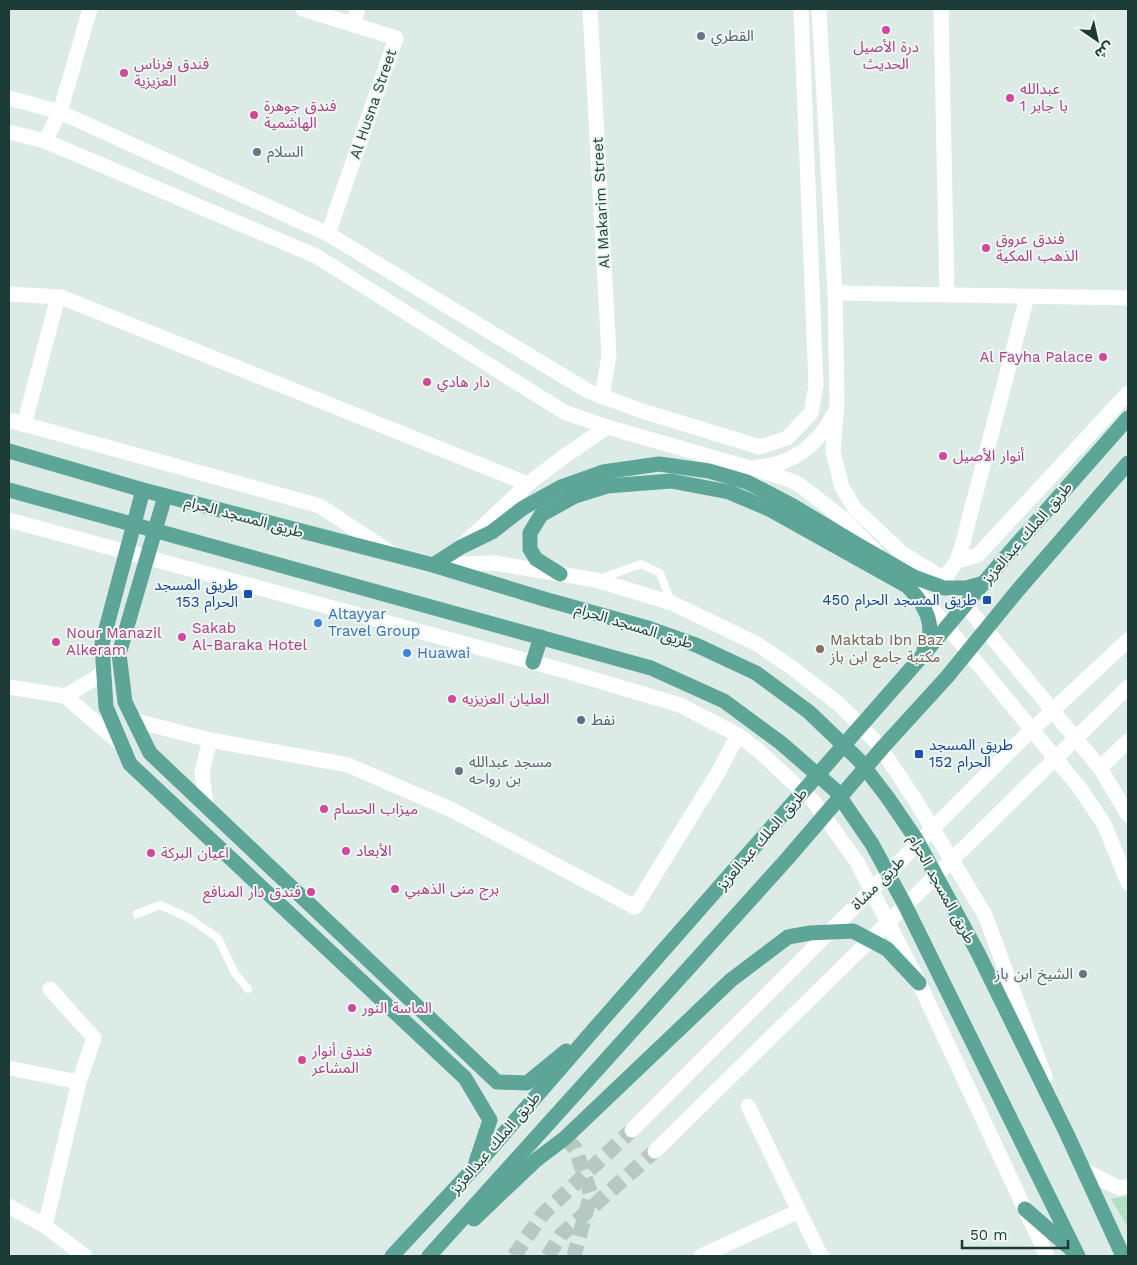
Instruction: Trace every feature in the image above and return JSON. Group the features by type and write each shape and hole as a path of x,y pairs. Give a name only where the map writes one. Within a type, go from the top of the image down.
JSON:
{"main road":[{"name":"طريق الملك عبدالعزيز","path":"392,1256 474,1168 1128,418"},
{"name":"طريق المسجد الحرام","path":"9,451 143,490 433,565 648,628 696,645 756,673 809,712 859,760 916,839 977,951 1066,1132 1124,1256"},
{"name":"طريق الملك عبدالعزيز","path":"429,1256 787,859 947,676 1018,590 1128,463"},
{"path":"433,565 461,547 492,532 523,508 561,487 605,480 659,464 708,471 747,482 793,506 858,546 914,577 944,588 966,588 984,583"},
{"path":"560,574 536,558 530,549 530,533 541,515 605,480 671,482 729,492 769,509 907,586 920,600 927,614 930,631 923,655"},
{"path":"9,490 651,668 724,701 781,743 835,790 872,844 906,905 1078,1255"},
{"path":"143,490 102,644 106,707 130,764 465,1078 490,1120 474,1168"},
{"path":"166,496 118,654 125,702 150,753 497,1082 527,1083 597,1026"},
{"path":"533,662 541,637"},
{"path":"435,1256 536,1160 565,1138 731,980 788,937 810,933 853,931 886,949 919,983"},
{"path":"1025,1209 1078,1255"}],"street":[{"path":"45,141 60,112 90,9"},
{"name":"Al Husna Street","path":"303,9 396,38 328,234"},
{"path":"353,24 358,9"},
{"name":"Al Makarim Street","path":"590,9 609,355 602,397"},
{"path":"9,98 60,112 328,234 588,391 642,411 760,447 787,438 811,413 816,386 801,9"},
{"path":"819,9 835,293 837,404 833,452 842,487 855,509 902,553 944,579 1100,768 1128,815"},
{"path":"941,9 947,294"},
{"path":"9,132 45,141 316,256 564,412 607,427 798,483 840,516 936,613 1079,787 1104,824 1128,883"},
{"path":"835,293 1128,298"},
{"path":"9,294 58,297 528,484"},
{"path":"944,579 957,561 963,542 1027,296"},
{"path":"24,425 58,297"},
{"path":"957,561 978,555 1128,393"},
{"path":"748,467 766,466 783,462 804,451 828,425 837,404"},
{"path":"9,420 320,506 394,556"},
{"path":"461,547 528,484 607,427"},
{"path":"9,520 533,662 680,705 738,735 759,751 814,802 857,862 919,983 1047,1256"},
{"path":"433,565 494,563 596,580 672,603 757,644 791,667 840,705 878,744 914,798 985,915 1066,1132"},
{"name":"طريق مشاة","path":"632,1130 1019,742 1128,640"},
{"path":"65,696 104,673"},
{"path":"655,1151 1128,686"},
{"path":"9,687 65,696 122,745"},
{"path":"136,722 210,740 348,765 452,810 634,908 719,772 738,735"},
{"path":"206,805 202,772 210,740"},
{"path":"1100,768 1128,740"},
{"path":"45,1226 79,1082 94,1038 50,989"},
{"path":"9,1068 79,1082"},
{"path":"748,1106 821,1256"},
{"path":"1083,1170 1119,1188 1128,1186"},
{"path":"9,1206 45,1226 85,1256"},
{"path":"704,1256 798,1211"}],"lane":[{"path":"596,580 641,564 660,573 672,603"},
{"path":"137,914 160,905 195,922 218,938 236,973 248,989"}],"green space":[{"path":"1128,1196 1128,1227 1111,1199"}],"tunnel":[{"path":"514,1256 543,1214 632,1130"},
{"path":"565,1138 575,1148 591,1194 574,1256"},
{"path":"548,1256 561,1235 655,1151"}],"place":[{"name":"درة الأصيل الحديث","path":"886,30"},
{"name":"القطري","path":"701,36"},
{"name":"فندق فرناس العزيزية","path":"124,73"},
{"name":"عبدالله با جابر 1","path":"1010,98"},
{"name":"فندق جوهرة الهاشمية","path":"254,115"},
{"name":"السلام","path":"257,152"},
{"name":"فندق عروق الذهب المكية","path":"986,248"},
{"name":"Al Fayha Palace","path":"1103,357"},
{"name":"دار هادي","path":"427,382"},
{"name":"أنوار الأصيل","path":"943,456"},
{"name":"طريق المسجد الحرام 153","path":"248,594"},
{"name":"طريق المسجد الحرام 450","path":"987,600"},
{"name":"Altayyar Travel Group","path":"318,623"},
{"name":"Sakab Al-Baraka Hotel","path":"182,637"},
{"name":"Nour Manazil Alkeram","path":"56,642"},
{"name":"Maktab Ibn Baz مكتبة جامع ابن باز","path":"820,649"},
{"name":"Huawai","path":"407,653"},
{"name":"العليان العزيزيه","path":"452,699"},
{"name":"نفط","path":"581,720"},
{"name":"طريق المسجد الحرام 152","path":"919,754"},
{"name":"مسجد عبدالله بن رواحه","path":"459,771"},
{"name":"ميزاب الحسام","path":"324,809"},
{"name":"الأبعاد","path":"346,851"},
{"name":"اعيان البركة","path":"151,853"},
{"name":"برج منى الذهبي","path":"395,889"},
{"name":"فندق دار المنافع","path":"311,892"},
{"name":"الشيخ ابن باز","path":"1083,974"},
{"name":"الماسة النور","path":"352,1008"},
{"name":"فندق أنوار المشاعر","path":"302,1060"}]}
